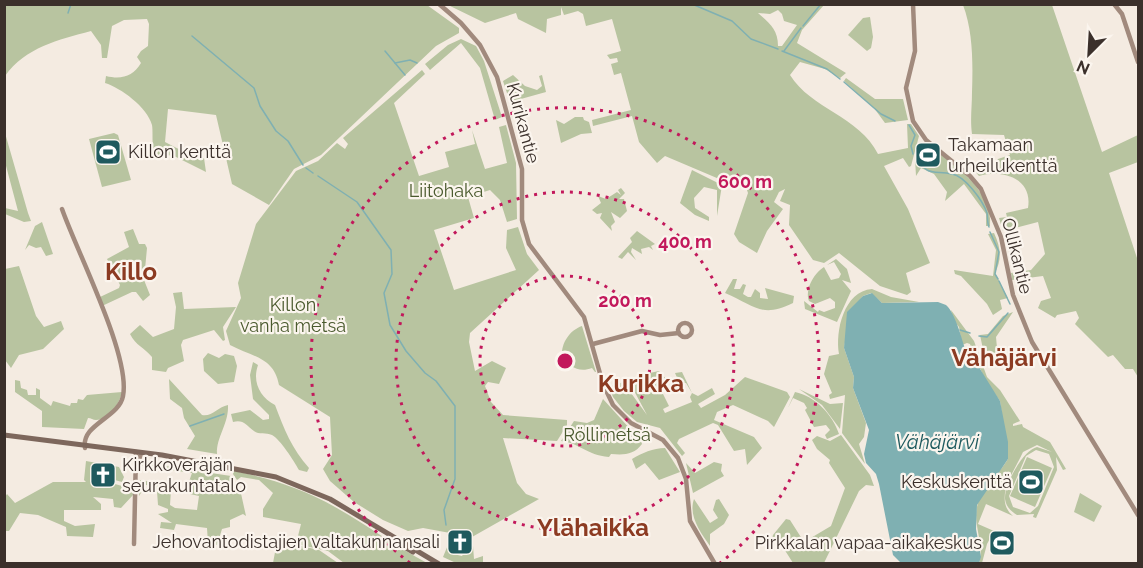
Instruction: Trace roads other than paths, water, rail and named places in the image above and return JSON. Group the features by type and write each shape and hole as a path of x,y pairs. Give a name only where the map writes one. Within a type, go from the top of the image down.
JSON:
{"main road":[{"path":"4,435 262,473 302,486 440,564"},
{"path":"355,514 399,544 435,564"}],"street":[{"name":"Kurikantie","path":"439,4 461,23 491,64 521,162 522,220 526,235 538,258 580,309 603,384 615,409 631,423 663,441 678,458 686,479 690,521 715,564"},
{"name":"Ollikantie","path":"913,4 915,51 906,88 913,121 926,140 956,164 981,189 1001,237 1013,295 1027,332 1138,515"},
{"path":"1114,4 1122,14 1138,62"},
{"path":"62,209 112,335 121,365 123,394 120,406 90,434 86,447"},
{"path":"592,344 642,331 660,335 679,333"},
{"path":"134,544 138,454"}],"water":[{"name":"Vähäjärvi","path":"872,293 882,303 938,302 946,305 957,323 969,361 977,364 1000,401 1008,442 1008,459 977,505 976,529 981,557 979,563 901,563 893,555 879,484 876,474 866,463 864,454 869,430 853,388 854,377 844,348 847,312 863,296"}],"waterway":[{"path":"68,13 71,4"},
{"path":"692,4 732,21 751,39 778,49"},
{"path":"803,26 821,4"},
{"path":"784,51 801,28"},
{"path":"192,36 254,88 260,106 276,131 288,141 303,165"},
{"path":"385,51 405,75"},
{"path":"782,51 827,69 840,79"},
{"path":"395,63 410,60 417,63"},
{"path":"844,82 881,114 895,121"},
{"path":"909,125 915,135 911,146 913,154"},
{"path":"916,157 928,171 952,174 968,184 985,208 989,227"},
{"path":"306,168 313,173"},
{"path":"318,176 357,202 391,250 392,274 384,293 390,325 406,351 425,373 436,381 455,406 455,479 444,510 446,525"},
{"path":"990,232 999,252 995,274 998,279"},
{"path":"999,281 1010,304"},
{"path":"979,336 987,337 1008,313"},
{"path":"960,330 970,333"},
{"path":"190,426 224,414"}],"place":[{"name":"Killon kenttä","path":"108,152"},
{"name":"Takamaan urheilukenttä","path":"928,155"},
{"name":"Kirkkoveräjän seurakuntatalo","path":"103,475"},
{"name":"Keskuskenttä","path":"1031,482"},
{"name":"Jehovantodistajien valtakunnansali","path":"460,542"},
{"name":"Pirkkalan vapaa-aikakeskus","path":"1002,543"}],"district":[{"name":"Killo","path":"131,272"},
{"name":"Vähäjärvi","path":"1004,358"},
{"name":"Kurikka","path":"641,384"},
{"name":"Ylähaikka","path":"593,528"}],"park label":[{"name":"Liitohaka","path":"446,191"},
{"name":"Killon vanha metsä","path":"293,315"},
{"name":"Röllimetsä","path":"607,435"}]}
